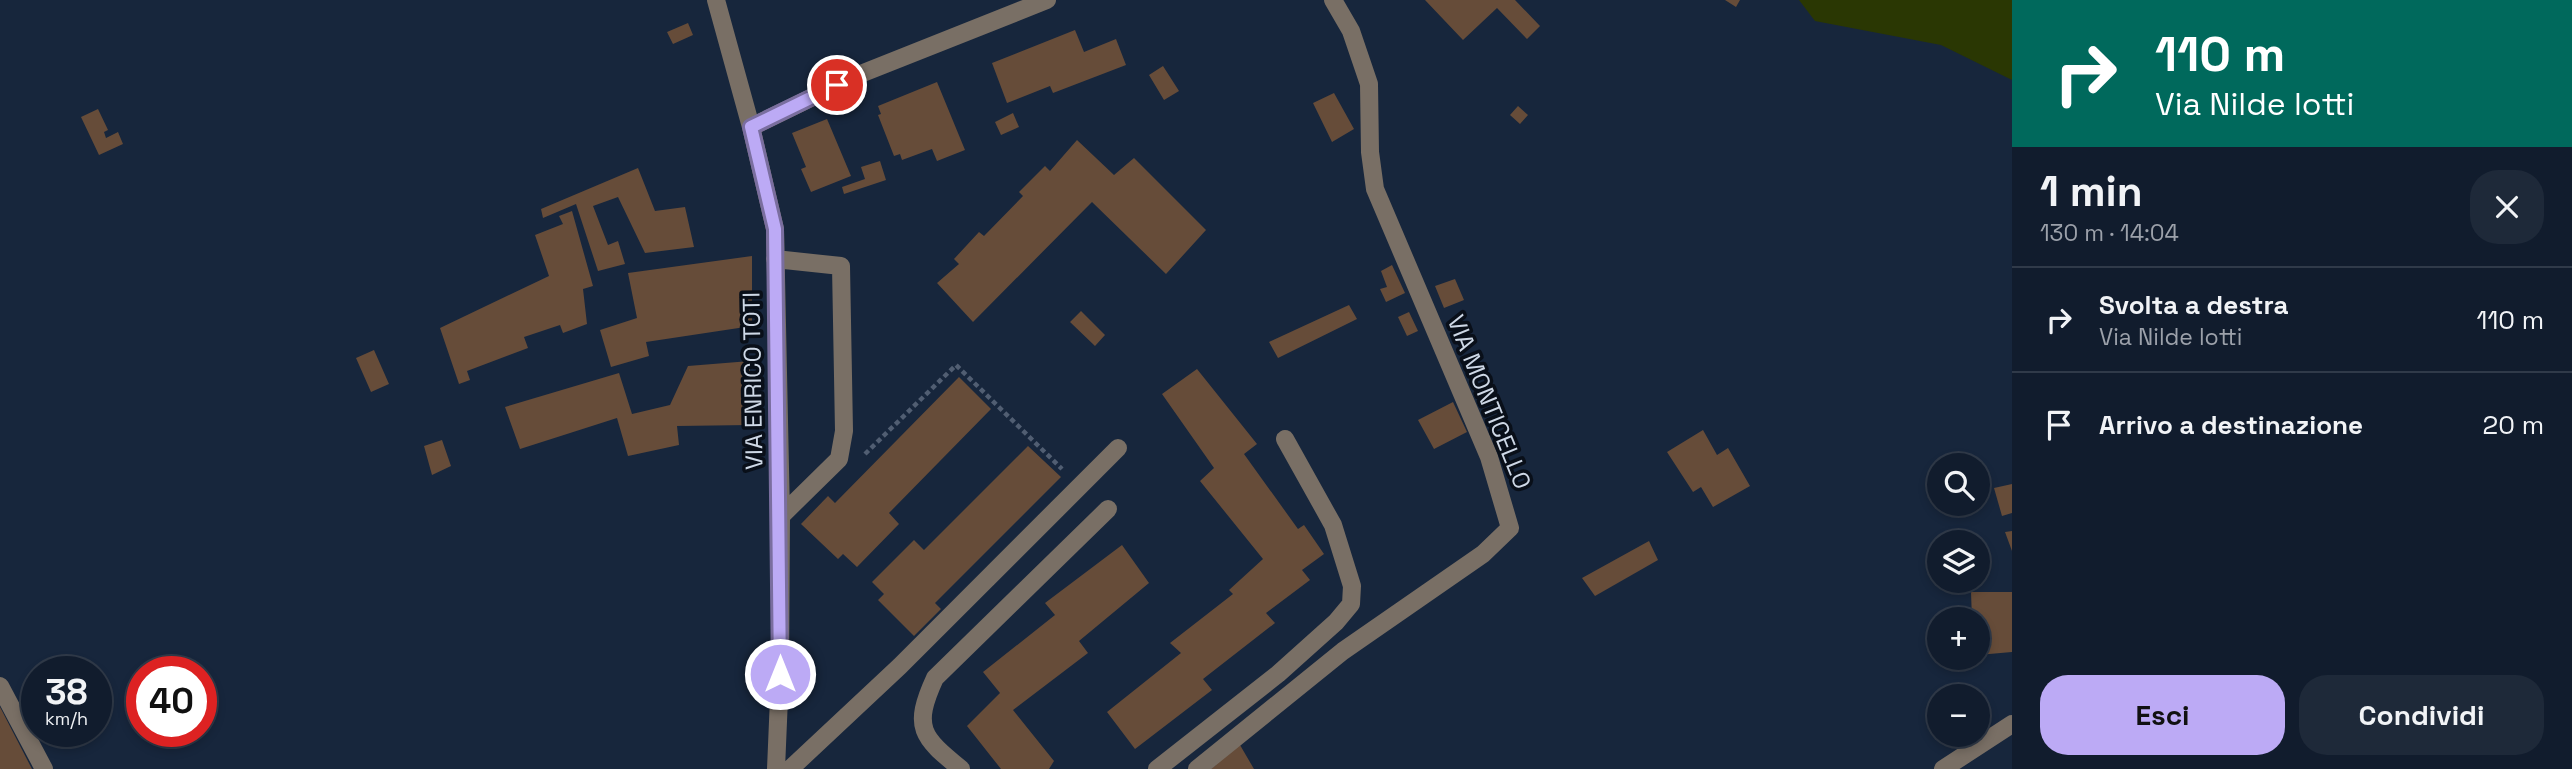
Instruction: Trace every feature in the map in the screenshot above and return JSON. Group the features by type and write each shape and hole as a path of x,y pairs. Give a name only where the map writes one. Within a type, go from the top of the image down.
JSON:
{"street":[{"name":"VIA ENRICO TOTI","path":"716,0 751,127 775,229 780,516 780,674 776,769"},
{"path":"751,127 858,75 1047,0"},
{"name":"VIA MONTICELLO","path":"1197,769 1343,651 1483,554 1510,528 1489,457 1376,189 1370,152 1369,84 1351,31 1333,0"},
{"path":"775,259 841,266 844,431 839,459 780,516"},
{"path":"1157,769 1278,674 1336,622 1351,604 1352,586 1333,526 1285,439"},
{"path":"790,769 900,666 1118,448"},
{"path":"961,769 928,742 923,726 925,700 935,678 1108,509"},
{"path":"0,687 44,769"},
{"path":"1943,769 2012,724"}],"path":[{"path":"839,459 850,469 956,366 1080,486"}],"green space":[{"path":"1799,0 2012,0 2012,80 1941,45 1815,21"}],"building":[{"path":"1425,0 1515,0 1540,26 1527,39 1497,8 1463,40"},
{"path":"1725,0 1740,0 1736,7"},
{"path":"688,23 693,35 673,44 667,32"},
{"path":"1075,30 1084,52 1116,39 1126,65 1053,93 1050,86 1007,103 992,63"},
{"path":"1163,66 1179,91 1164,100 1149,75"},
{"path":"937,82 965,150 937,161 932,149 902,160 900,154 894,156 878,115 881,114 878,106"},
{"path":"1334,93 1354,129 1332,142 1313,103"},
{"path":"1518,106 1528,115 1520,124 1510,115"},
{"path":"98,109 108,130 104,132 106,138 118,132 123,144 99,155 81,117"},
{"path":"1013,113 1019,127 1001,135 995,122"},
{"path":"827,119 851,176 811,192 801,169 806,167 792,133"},
{"path":"1077,140 1114,175 1134,158 1206,230 1166,274 1092,202 973,322 937,283 959,264 954,259 979,232 984,236 1023,196 1019,192 1045,166 1050,171"},
{"path":"880,161 886,180 844,194 842,187 865,179 861,167"},
{"path":"638,168 655,211 685,207 694,247 645,253 618,197 593,206 608,245 618,241 625,264 598,271 576,204 543,218 541,209"},
{"path":"572,211 593,286 583,289 587,324 563,333 560,325 524,337 528,348 467,371 470,380 459,384 440,328 549,276 535,235 563,224 559,216"},
{"path":"752,256 752,326 646,342 649,356 611,367 600,330 637,318 628,273"},
{"path":"1392,265 1405,293 1386,302 1380,289 1387,287 1381,271"},
{"path":"1455,279 1464,300 1444,308 1435,286"},
{"path":"1349,305 1357,319 1278,358 1269,342"},
{"path":"1081,311 1105,335 1095,346 1070,322"},
{"path":"1409,312 1418,331 1407,336 1398,317"},
{"path":"374,350 389,384 371,392 356,358"},
{"path":"750,361 750,425 677,426 679,445 628,456 617,418 520,449 505,407 619,373 632,414 670,405 688,366"},
{"path":"1197,369 1257,444 1244,454 1298,529 1304,525 1324,554 1302,570 1310,580 1266,613 1275,623 1203,679 1212,690 1135,749 1107,712 1181,653 1170,643 1233,594 1229,590 1263,559 1200,481 1214,468 1162,394"},
{"path":"959,377 991,409 889,513 899,524 857,567 843,554 838,559 801,524 828,496 835,503"},
{"path":"1453,402 1467,432 1434,449 1418,420"},
{"path":"1703,430 1717,455 1728,448 1750,486 1713,507 1701,487 1693,492 1667,452"},
{"path":"442,440 451,466 432,475 424,446"},
{"path":"1028,446 1061,477 935,603 941,609 914,636 878,600 884,594 872,582 914,540 924,550"},
{"path":"2012,484 2012,513 2002,516 1994,488"},
{"path":"2012,531 2012,551 2005,532"},
{"path":"1649,541 1658,560 1595,596 1582,578"},
{"path":"1122,545 1149,583 1079,641 1088,653 1013,710 1054,761 1049,769 1001,769 967,726 1000,693 983,672 1055,615 1045,603"},
{"path":"2012,592 2012,652 1990,654 1990,607 1972,607 1971,593"},
{"path":"0,707 32,769 0,769"},
{"path":"1240,745 1254,769 1210,769 1216,765 1213,760"}],"route":[{"path":"780,674 775,229 751,127 837,85"}]}
